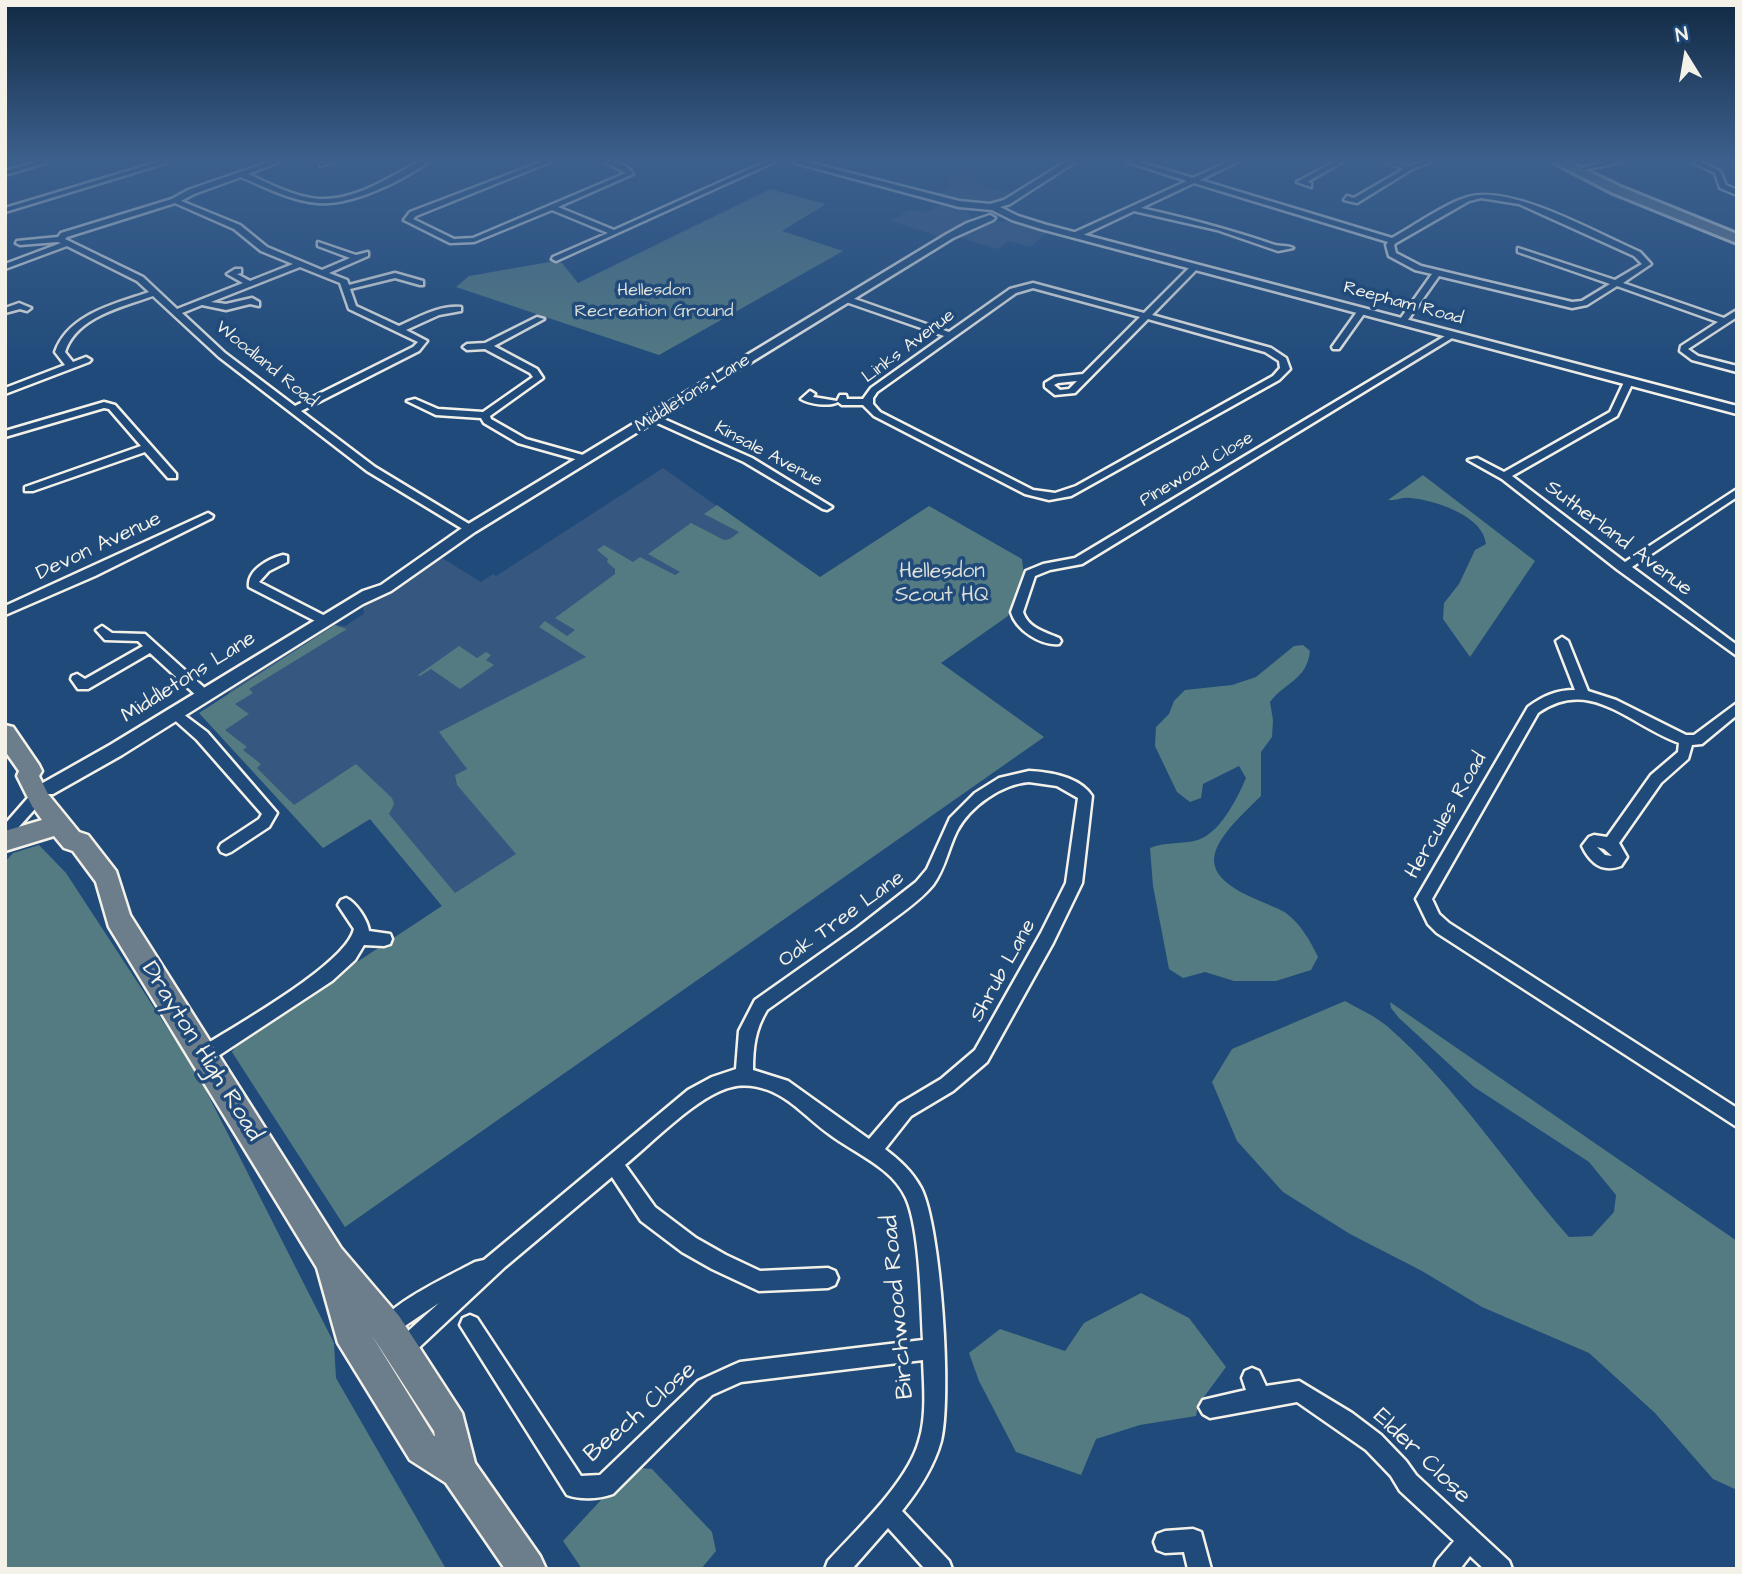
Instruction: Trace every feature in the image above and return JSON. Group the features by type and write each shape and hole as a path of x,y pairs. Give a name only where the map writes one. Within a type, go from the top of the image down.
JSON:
{"main road":[{"name":"Drayton High Road","path":"5,733 31,771 28,776 83,835 80,842"},
{"name":"Drayton High Road","path":"44,795 59,825 72,841 80,842 107,878 118,919 330,1259 351,1331 385,1346 422,1448 459,1470 527,1569"},
{"path":"8,835 59,825"}],"street":[{"path":"5,267 63,242 69,235"},
{"path":"248,235 264,248 344,282 352,307 422,341 421,346 295,410"},
{"path":"440,235 463,242 479,235"},
{"path":"556,259 609,235"},
{"name":"Middletons Lane","path":"44,795 359,600 386,588 470,529 953,235"},
{"name":"Reepham Road","path":"1078,235 1737,410"},
{"path":"1239,235 1267,246 1290,250"},
{"path":"1374,235 1393,241"},
{"path":"1403,235 1393,241 1390,248 1397,259 1437,273 1572,305 1584,303 1645,268 1646,260 1637,254 1596,235"},
{"path":"20,243 63,242"},
{"name":"Woodland Road","path":"63,242 140,279 222,355 372,468 470,529"},
{"path":"321,244 361,256 324,272"},
{"path":"1521,250 1725,321"},
{"path":"177,312 302,263"},
{"path":"1085,377 1195,267"},
{"path":"1402,322 1437,273"},
{"path":"230,274 250,284"},
{"path":"346,288 395,275 420,283"},
{"name":"Links Avenue","path":"1025,286 1041,286 1268,350 1283,360 1284,369 1264,384 1066,495 1046,497 1029,492 877,415 867,402 873,390 951,336 1013,291 1025,286"},
{"path":"71,366 60,352 61,344 75,326 86,319 156,292"},
{"path":"849,299 951,336"},
{"path":"200,303 226,307 252,301 256,304"},
{"path":"5,311 20,306"},
{"path":"400,330 452,308"},
{"path":"1336,347 1362,311"},
{"path":"1737,313 1684,348 1684,351 1695,358 1737,369"},
{"path":"486,346 526,323 540,319"},
{"name":"Pinewood Close","path":"1055,641 1022,626 1018,618 1031,574 1047,567 1078,561 1089,555 1453,335"},
{"path":"412,401 436,412 485,415 538,378 534,370 486,346 467,346"},
{"path":"5,390 86,360"},
{"path":"1506,477 1508,473 1614,414 1628,382"},
{"path":"805,399 867,402"},
{"path":"5,434 104,405 112,407 172,476"},
{"path":"485,415 487,421 522,441 586,459"},
{"name":"Kinsale Avenue","path":"654,418 748,460 827,507"},
{"path":"29,489 146,448"},
{"name":"Sutherland Avenue","path":"1473,460 1506,477 1737,652"},
{"path":"1622,567 1633,563 1737,492"},
{"name":"Devon Avenue","path":"5,611 208,516"},
{"path":"283,559 277,560 257,575 253,584 325,621"},
{"path":"102,630 109,637 141,637 204,695"},
{"path":"1562,640 1583,695"},
{"path":"77,679 83,686 151,647"},
{"name":"Hercules Road","path":"1685,740 1612,703 1583,695 1554,696 1533,710 1424,899 1426,909 1443,928 1737,1118"},
{"path":"1610,844 1656,779 1683,755 1685,740 1697,740 1737,708"},
{"path":"175,713 202,736 270,813 264,823 226,848"},
{"name":"Oak Tree Lane","path":"745,1077 744,1052 748,1025 761,1004 924,885 955,822 980,798 1009,779 1058,781"},
{"name":"Shrub Lane","path":"873,1149 905,1110 947,1085 981,1056 1047,938 1074,883 1085,796 1076,788 1058,781"},
{"path":"8,835 44,795"},
{"path":"203,1056 326,976 343,961 361,938 362,928 346,905"},
{"path":"361,938 384,939"},
{"path":"385,1346 429,1327 498,1260 694,1096 727,1079 745,1077"},
{"name":"Birchwood Road","path":"745,1077 782,1086 835,1127 873,1149 896,1171 914,1194 924,1228 936,1395 931,1440 915,1477 836,1569"},
{"path":"613,1163 648,1214 689,1245 719,1262 759,1281 828,1278"},
{"name":"Beech Close","path":"470,1325 575,1488 605,1486 705,1388 724,1377 740,1372 932,1349"},
{"name":"Elder Close","path":"1210,1407 1256,1388 1298,1391 1356,1428 1400,1468 1408,1483 1501,1569"},
{"path":"887,1511 942,1569"},
{"path":"1445,1569 1468,1538"},
{"path":"1165,1542 1193,1540 1200,1569"}],"shaded area":[{"path":"1044,235 1030,247 1009,241 998,249 958,237"},
{"path":"663,468 1044,737 345,1227 232,1052 242,1038 442,906 370,819 323,848 206,720 221,712 230,690 335,625 345,626 364,614 363,607 442,558 481,582 493,574 496,576"}],"green space":[{"name":"Hellesdon Recreation Ground","path":"675,235 796,235 843,251 659,355 456,287 469,276 555,261 562,263 578,283"},
{"path":"1423,475 1535,561 1470,657 1443,619 1444,603 1459,584 1475,550 1486,544 1476,525 1456,511 1420,499 1388,500"},
{"name":"Hellesdon Scout HQ","path":"717,505 820,577 929,506 1022,559 1024,576 1008,616 941,663 1044,737 345,1227 232,1052 242,1038 442,906 370,819 323,848 199,713 335,625 347,629 249,689 253,693 235,704 249,714 225,730 247,747 243,750 261,764 257,768 294,805 356,764 392,798 394,804 389,814 455,893 516,854 457,785 455,775 467,769 439,732 586,657 539,627 545,621 567,636 575,630 555,618 615,574 615,569 607,562 608,559 597,550 604,545 633,562 640,557 675,575 680,572 648,554 691,523 724,540 730,539 739,532 704,514"},
{"path":"1303,645 1310,651 1305,668 1270,702 1272,737 1261,752 1261,796 1224,835 1216,850 1214,863 1218,874 1227,883 1291,917 1305,933 1318,957 1311,970 1276,981 1234,981 1205,972 1183,978 1169,969 1153,886 1150,848 1203,838 1226,816 1246,778 1239,766 1203,784 1201,798 1190,802 1177,792 1155,746 1156,727 1169,714 1174,701 1185,690 1232,685 1256,677 1294,646"},
{"path":"459,646 477,658 486,652 491,655 486,660 494,665 460,689 431,669 418,675"},
{"path":"39,845 66,873 198,1075 334,1343 336,1378 446,1569 5,1569 5,862 13,853"},
{"path":"1345,1001 1387,1026 1436,1075 1569,1237 1592,1236 1614,1212 1616,1195 1589,1162 1474,1087 1399,1018 1390,1002 1737,1241 1737,1490 1713,1479 1655,1413 1589,1353 1482,1307 1422,1271 1350,1234 1283,1192 1237,1141 1212,1082 1232,1049"},
{"path":"1141,1293 1189,1318 1226,1367 1198,1405 1196,1416 1140,1425 1096,1439 1081,1475 1016,1452 979,1381 969,1353 1000,1329 1065,1351 1084,1323"},
{"path":"640,1468 652,1469 712,1532 716,1551 701,1569 582,1569 563,1541 626,1473"}]}
